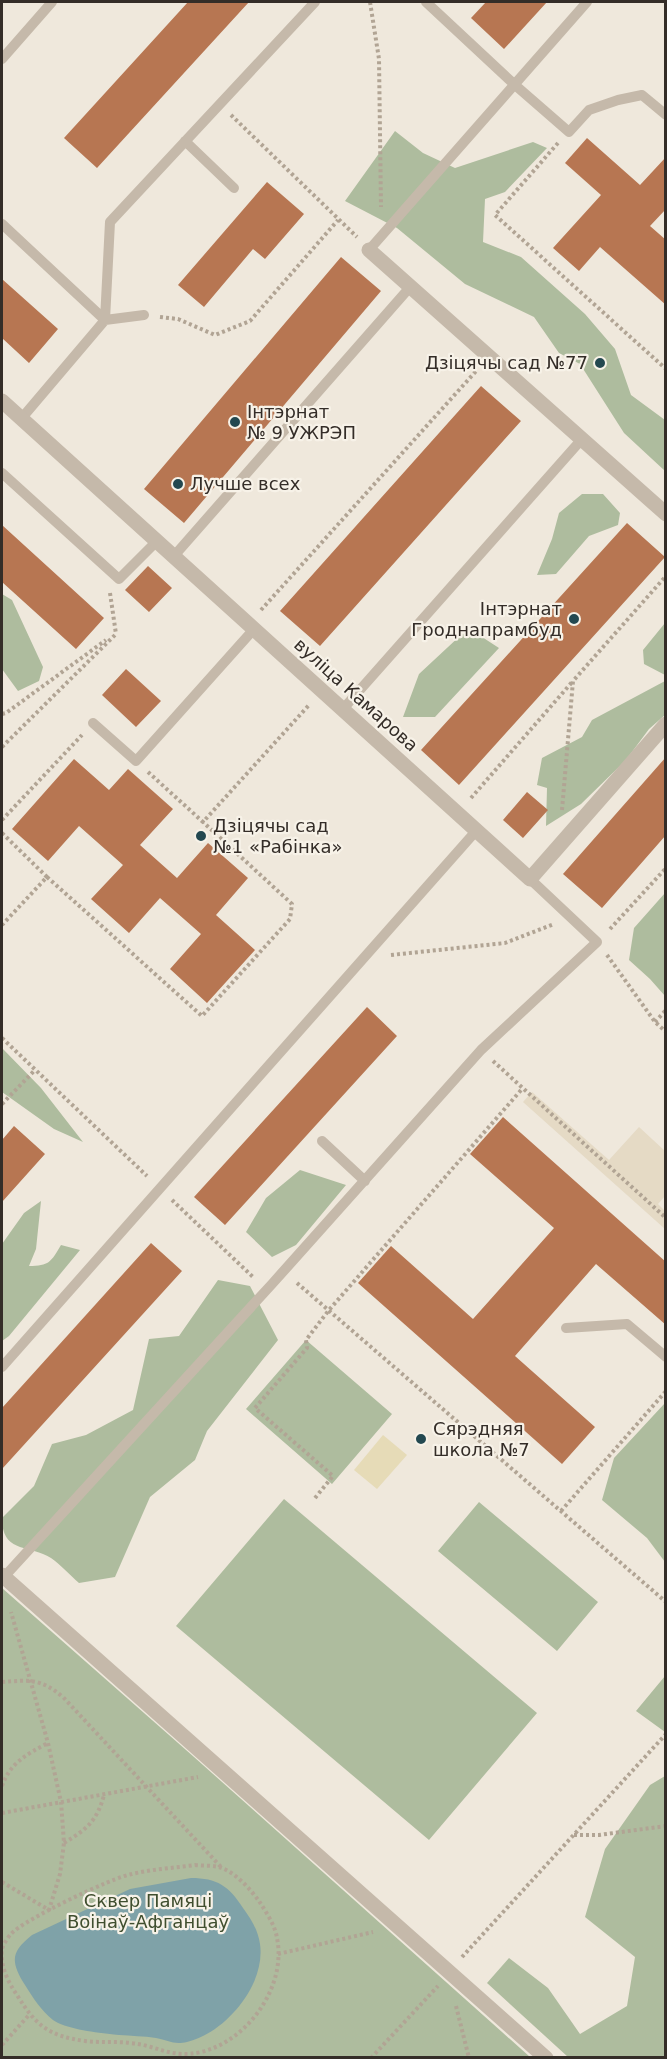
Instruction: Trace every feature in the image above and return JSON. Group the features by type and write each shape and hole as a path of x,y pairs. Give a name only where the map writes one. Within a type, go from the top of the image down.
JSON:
{"street":[{"path":"369,250 666,514"},
{"name":"вуліца Камарова","path":"2,401 530,879"},
{"path":"530,879 666,724"},
{"path":"3,1576 546,2058"}],"lane":[{"path":"2,59 52,2"},
{"path":"21,419 105,320 110,222 315,2"},
{"path":"426,2 515,86 569,132 589,110 618,99 642,95 666,115"},
{"path":"369,250 587,2"},
{"path":"185,141 234,188"},
{"path":"2,224 105,320"},
{"path":"174,556 411,286"},
{"path":"105,320 144,315"},
{"path":"343,709 582,439"},
{"path":"2,473 119,579 157,541"},
{"path":"93,723 136,761 251,626"},
{"path":"2,1367 476,831"},
{"path":"3,1576 481,1050 597,942 530,879"},
{"path":"322,1140 364,1181"},
{"path":"566,1328 627,1324 666,1357"}],"path":[{"path":"370,2 379,59 382,236"},
{"path":"220,104 369,250"},
{"path":"569,132 495,215 666,369"},
{"path":"144,315 178,319 215,335 250,321 338,220"},
{"path":"251,626 481,365"},
{"path":"457,813 666,576"},
{"path":"109,590 116,634"},
{"path":"2,714 116,634"},
{"path":"2,747 116,634"},
{"path":"562,810 573,681"},
{"path":"203,822 322,690"},
{"path":"2,819 93,723"},
{"path":"2,833 47,877 202,1016 290,919 292,904 136,761"},
{"path":"597,942 666,868"},
{"path":"2,925 47,877"},
{"path":"365,956 431,952 505,943 571,917"},
{"path":"608,956 656,1022 666,1032"},
{"path":"656,1022 666,1010"},
{"path":"2,1104 34,1070"},
{"path":"502,1070 666,1218"},
{"path":"315,1498 333,1476 255,1408 307,1348 306,1340 329,1310 522,1089"},
{"path":"666,1391 561,1511 666,1602"},
{"path":"10,1608 48,1743 61,1802 64,1843 60,1874 49,1910"},
{"path":"2,1682 30,1680 41,1682 63,1697 222,1868 251,1890 268,1916 277,1937 277,1970 268,1994 255,2016 239,2033 220,2045 201,2052 178,2055 132,2043 63,2038 41,2026 29,2015 4,1976 2,1950 10,1934 26,1922 49,1910 130,1874 195,1865 222,1868"},
{"path":"449,1972 666,1734"},
{"path":"2,1786 5,1775 21,1757 48,1743"},
{"path":"2,1813 199,1776"},
{"path":"64,1843 81,1833 94,1821 104,1795"},
{"path":"573,1834 599,1835 666,1826"},
{"path":"2,1882 49,1910"},
{"path":"278,1954 373,1932"},
{"path":"371,2058 436,1988"},
{"path":"456,2006 469,2058"},
{"path":"2,2045 29,2015"}],"green space":[{"path":"395,131 423,153 455,168 533,142 547,148 505,192 485,199 483,242 521,257 585,314 615,349 631,395 665,420 665,471 624,433 580,364 559,353 534,317 465,284 397,228 345,201"},
{"path":"582,494 603,494 620,513 618,525 589,536 556,574 537,575 552,539 559,513"},
{"path":"2,594 12,600 43,667 39,681 18,691 2,669"},
{"path":"665,623 665,675 644,664 643,650"},
{"path":"462,634 482,637 499,648 435,717 403,717 419,674"},
{"path":"665,681 665,715 649,729 626,760 581,804 546,826 547,788 537,785 542,758 582,737 592,720"},
{"path":"665,893 665,996 629,960 634,928"},
{"path":"2,1048 41,1088 83,1142 54,1129 2,1092"},
{"path":"300,1170 346,1185 296,1245 272,1257 246,1232 266,1198"},
{"path":"41,1201 36,1249 29,1266 49,1262 61,1245 80,1250 9,1336 2,1341 2,1244 24,1213"},
{"path":"218,1280 250,1286 278,1340 207,1431 195,1460 150,1497 115,1577 79,1583 51,1558 12,1543 3,1529 2,1518 34,1486 52,1444 86,1435 133,1410 149,1339 179,1336"},
{"path":"306,1340 392,1414 332,1484 246,1409"},
{"path":"665,1403 665,1562 647,1538 602,1500 614,1458"},
{"path":"284,1499 537,1713 429,1840 176,1626"},
{"path":"479,1502 598,1602 557,1651 438,1551"},
{"name":"Сквер Памяці Воінаў-Афганцаў","path":"2,1588 194,1757 530,2057 2,2058"},
{"path":"665,1676 665,1732 636,1711"},
{"path":"665,1776 665,2057 568,2057 487,1983 509,1958 548,1988 580,2034 627,2006 635,1957 585,1917 605,1849 650,1785"}],"sand":[{"path":"383,1435 407,1455 377,1489 354,1470"}],"shaded area":[{"path":"532,1092 609,1160 639,1127 665,1151 665,1196 658,1204 665,1211 665,1229 523,1102"}],"water":[{"path":"191,1878 215,1882 233,1894 249,1916 260,1944 260,1960 250,1991 240,2005 215,2029 201,2037 178,2043 151,2037 76,2029 53,2020 31,1995 20,1977 15,1957 20,1947 32,1935 130,1889"}],"building":[{"path":"188,2 249,2 97,168 64,138"},
{"path":"486,2 547,2 504,49 471,18"},
{"path":"587,138 640,185 666,157 666,209 650,226 666,240 666,305 600,247 579,271 553,248 601,195 565,163"},
{"path":"267,182 304,214 265,259 253,249 204,307 178,285"},
{"name":"Інтэрнат № 9 УЖРЭП","path":"341,257 381,291 184,523 144,489"},
{"path":"2,279 58,329 29,363 2,338"},
{"path":"481,386 521,421 320,646 280,611"},
{"name":"Інтэрнат Гроднапрамбуд","path":"627,523 665,557 459,785 421,750"},
{"path":"2,525 104,618 76,649 2,582"},
{"path":"148,566 172,588 149,612 125,590"},
{"path":"126,669 161,701 136,727 102,695"},
{"path":"666,757 666,835 602,908 563,874"},
{"path":"74,759 109,790 128,769 173,809 140,845 177,878 208,843 248,878 216,915 255,950 207,1003 170,969 201,934 160,898 129,933 91,899 123,865 79,826 48,861 12,829"},
{"path":"527,792 548,810 523,838 503,820"},
{"path":"367,1007 397,1036 225,1225 194,1197"},
{"path":"503,1117 666,1262 666,1325 596,1264 515,1356 595,1427 562,1464 358,1283 391,1246 473,1319 554,1228 470,1154"},
{"path":"14,1126 45,1154 2,1202 2,1140"},
{"path":"151,1243 182,1271 2,1469 2,1408"}],"place":[{"name":"Дзіцячы сад №77","path":"600,363"},
{"name":"Інтэрнат № 9 УЖРЭП","path":"235,422"},
{"name":"Лучше всех","path":"178,484"},
{"name":"Інтэрнат Гроднапрамбуд","path":"574,619"},
{"name":"Дзіцячы сад №1 «Рабінка»","path":"201,836"},
{"name":"Сярэдняя школа №7","path":"421,1439"}]}
